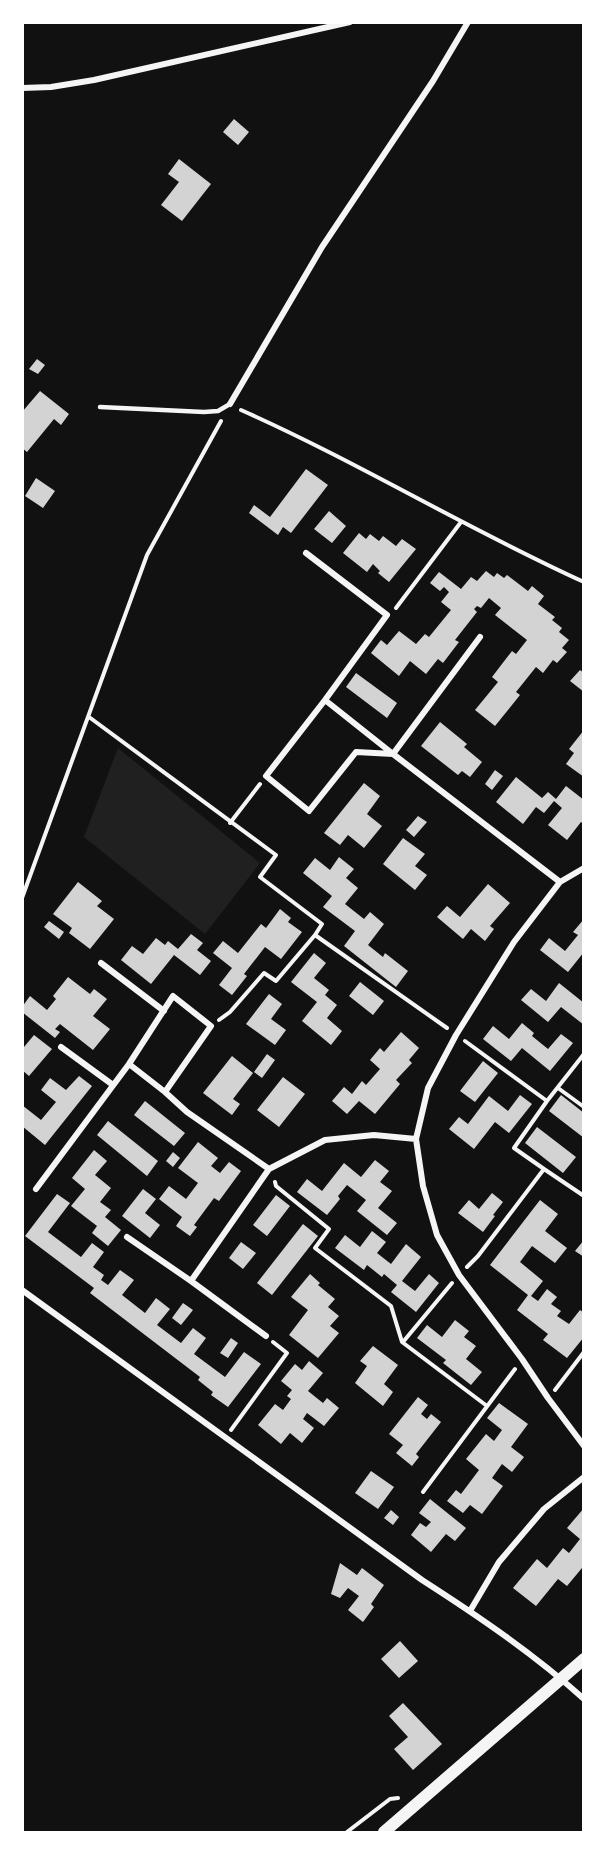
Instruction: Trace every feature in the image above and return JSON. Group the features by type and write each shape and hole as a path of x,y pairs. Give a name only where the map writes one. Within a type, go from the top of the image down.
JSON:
{"main road":[{"path":"384,1833 584,1659"}],"street":[{"path":"22,88 51,87 94,80 350,22"},
{"path":"230,404 322,247 433,81 468,22"},
{"path":"306,553 387,615 266,776 309,811 356,752 393,754"},
{"path":"393,754 480,637"},
{"path":"325,700 560,882"},
{"path":"584,868 560,882 514,942 456,1035 428,1088 416,1139 423,1185 437,1235 459,1275 584,1446"},
{"path":"101,963 164,1011"},
{"path":"36,1189 129,1064 173,996 211,1026 165,1092"},
{"path":"61,1047 113,1085"},
{"path":"129,1064 188,1112 269,1169"},
{"path":"190,1281 269,1169 325,1140 374,1135 416,1139"},
{"path":"127,1237 266,1336"},
{"path":"22,1290 422,1580 470,1611 560,1678 584,1700"},
{"path":"470,1611 499,1562 521,1535 544,1509 584,1477"}],"lane":[{"path":"100,407 204,412 218,411 230,404"}],"path":[{"path":"22,898 147,555 230,404 294,434 460,522 584,582"},
{"path":"387,615 395,609 460,522"},
{"path":"89,717 276,855 260,877 322,924 276,981 264,973 230,1012 211,1026"},
{"path":"230,823 266,776"},
{"path":"315,935 547,1101"},
{"path":"584,1054 514,1148 584,1196"},
{"path":"558,1088 584,1107"},
{"path":"402,1342 478,1256 544,1168"},
{"path":"269,1169 276,1186 329,1229 315,1248 391,1306 402,1342 487,1406"},
{"path":"226,1436 287,1353 266,1336"},
{"path":"548,1398 584,1352"},
{"path":"423,1492 522,1359"}],"shaded area":[{"path":"118,748 260,863 205,934 84,837"}],"building":[{"path":"234,119 249,132 238,145 223,132"},
{"path":"179,159 211,184 182,221 161,205 179,182 168,174"},
{"path":"37,359 45,365 38,374 29,369"},
{"path":"40,391 69,414 61,425 54,419 27,452 22,448 22,412"},
{"path":"306,469 328,485 291,533 283,527 278,535 249,513 254,505 270,517"},
{"path":"36,478 55,491 43,508 25,496"},
{"path":"329,511 346,526 332,543 314,529"},
{"path":"359,533 366,539 370,534 379,541 383,536 396,546 402,539 416,549 389,582 378,573 380,571 373,564 367,572 343,553"},
{"path":"486,571 494,577 497,573 504,578 507,575 528,591 532,586 544,596 538,604 555,617 552,620 562,628 559,632 569,640 562,648 567,652 557,663 553,660 543,673 536,667 516,692 520,695 495,726 475,710 498,682 492,677 512,651 516,654 527,640 495,615 501,608 489,598 481,608 477,606 474,609 477,612 455,640 459,642 443,663 438,659 426,674 410,661 399,676 371,653 381,640 387,645 399,631 416,644 425,634 429,637 451,610 441,602 449,592 444,587 440,591 430,583 439,572 461,589 471,577 477,581"},
{"path":"580,670 584,673 584,692 570,681"},
{"path":"356,673 397,703 387,718 346,687"},
{"path":"440,722 467,744 464,747 482,762 470,777 462,771 458,775 421,746"},
{"path":"584,730 584,777 566,764 574,753 569,749"},
{"path":"495,770 503,776 492,790 485,784"},
{"path":"516,777 542,798 548,792 556,799 566,786 584,800 584,824 581,822 567,840 548,825 562,808 554,801 544,813 536,807 523,824 496,802"},
{"path":"364,783 380,796 367,814 382,826 364,848 348,835 340,845 324,833"},
{"path":"418,816 427,822 414,837 406,830"},
{"path":"403,838 425,854 415,866 427,875 415,890 383,864"},
{"path":"339,857 354,869 346,878 358,888 345,904 364,919 370,912 384,924 368,945 383,957 385,953 408,971 396,987 344,946 355,931 323,907 332,896 303,873 315,858 330,870"},
{"path":"78,882 102,901 97,906 114,919 90,949 69,933 72,928 53,914"},
{"path":"488,884 510,903 490,926 494,929 485,941 471,929 463,939 437,917 447,906 460,917"},
{"path":"280,909 291,918 288,922 302,932 281,959 265,947 244,974 247,976 232,995 219,985 232,968 213,953 223,941 238,953 261,924 266,928"},
{"path":"584,919 584,952 568,972 540,950 549,938 565,951 578,935 573,932"},
{"path":"49,921 64,932 59,939 44,927"},
{"path":"191,934 203,943 197,950 211,961 200,975 174,955 151,984 121,960 132,946 143,954 156,938 165,945 168,941 178,949"},
{"path":"314,953 326,963 314,978 329,990 325,995 337,1005 327,1018 342,1031 331,1045 302,1021 317,1002 291,982"},
{"path":"68,977 90,994 94,989 107,999 93,1016 110,1029 93,1050 60,1024 55,1029 60,1032 55,1038 22,1012 22,1007 30,996 47,1010 56,999 53,996"},
{"path":"360,982 384,1001 373,1015 349,996"},
{"path":"559,983 584,1003 584,1025 561,1007 548,1022 521,1000 531,989 546,1001"},
{"path":"269,994 282,1004 271,1019 286,1030 275,1045 246,1024"},
{"path":"522,1023 534,1033 532,1036 548,1049 561,1034 573,1043 550,1071 522,1048 511,1061 483,1039 493,1026 509,1039"},
{"path":"401,1032 419,1048 409,1060 412,1063 396,1080 400,1084 375,1114 359,1101 347,1114 332,1101 344,1087 352,1094 362,1081 366,1085 380,1069 370,1060 380,1048 384,1052"},
{"path":"34,1035 52,1049 29,1076 22,1070 22,1046 24,1047"},
{"path":"267,1054 275,1060 262,1078 254,1072"},
{"path":"232,1056 253,1073 233,1099 240,1104 232,1115 203,1093"},
{"path":"483,1061 498,1073 475,1102 460,1091"},
{"path":"79,1076 92,1086 45,1145 22,1126 22,1105 41,1120 56,1102 41,1090 50,1078 66,1090"},
{"path":"283,1077 305,1094 279,1127 257,1110"},
{"path":"520,1095 532,1104 509,1133 495,1122 474,1149 449,1129 459,1117 468,1124 489,1096 508,1111"},
{"path":"561,1095 584,1113 584,1138 549,1111"},
{"path":"145,1101 185,1133 174,1146 134,1115"},
{"path":"108,1121 158,1161 147,1176 97,1135"},
{"path":"537,1127 576,1157 563,1173 525,1143"},
{"path":"198,1142 218,1158 211,1166 220,1173 229,1162 241,1171 219,1201 214,1198 194,1225 197,1227 190,1236 176,1226 182,1217 159,1199 169,1186 186,1199 198,1183 178,1168"},
{"path":"94,1150 107,1161 95,1175 111,1188 100,1202 111,1210 105,1217 121,1230 108,1246 92,1233 97,1226 71,1206 85,1189 72,1178"},
{"path":"173,1152 180,1158 173,1167 166,1161"},
{"path":"375,1160 389,1171 380,1182 392,1191 378,1208 397,1223 387,1235 357,1211 366,1200 347,1185 338,1196 340,1199 327,1215 297,1192 307,1179 322,1191 344,1163 361,1177"},
{"path":"143,1189 156,1199 145,1213 160,1225 150,1238 122,1216"},
{"path":"492,1193 503,1202 483,1232 458,1213 469,1200 479,1209"},
{"path":"57,1194 70,1203 48,1232 81,1257 92,1243 104,1252 93,1267 104,1275 101,1280 108,1285 120,1270 134,1280 122,1295 145,1313 156,1298 170,1309 157,1325 181,1343 193,1328 206,1338 194,1354 225,1377 244,1352 261,1364 228,1407 211,1395 213,1392 198,1380 200,1377 90,1293 94,1288 25,1236"},
{"path":"276,1195 290,1206 267,1236 253,1225"},
{"path":"540,1200 558,1214 545,1231 567,1248 555,1263 532,1246 520,1262 543,1281 531,1296 538,1301 547,1289 557,1297 551,1304 561,1311 557,1316 569,1324 580,1310 584,1313 584,1337 567,1358 543,1340 548,1334 517,1310 528,1295 490,1265"},
{"path":"303,1224 318,1236 272,1295 257,1283"},
{"path":"372,1231 386,1242 377,1253 391,1264 406,1244 421,1257 402,1281 415,1291 429,1274 439,1283 416,1312 391,1292 397,1285 384,1274 382,1277 367,1265 364,1270 335,1248 345,1235 360,1247"},
{"path":"584,1240 584,1257 575,1251"},
{"path":"241,1242 256,1253 243,1269 229,1258"},
{"path":"310,1274 320,1283 318,1285 335,1299 328,1307 339,1316 330,1326 339,1333 318,1358 289,1335 308,1310 291,1297"},
{"path":"183,1303 193,1310 181,1325 172,1318"},
{"path":"455,1320 469,1331 464,1337 476,1346 466,1359 482,1372 471,1385 443,1363 446,1360 417,1338 427,1325 442,1337"},
{"path":"231,1338 238,1343 228,1358 220,1353"},
{"path":"373,1346 398,1365 384,1384 393,1392 383,1406 355,1383 367,1366 360,1361"},
{"path":"309,1361 323,1373 308,1391 323,1403 327,1398 339,1408 324,1426 307,1413 303,1419 314,1428 302,1443 290,1433 281,1444 258,1425 275,1404 283,1410 291,1399 287,1396 292,1390 281,1381 295,1364 302,1370"},
{"path":"418,1397 428,1405 421,1414 427,1419 431,1414 441,1422 416,1454 419,1457 412,1466 396,1453 403,1445 389,1434"},
{"path":"499,1403 528,1424 511,1447 524,1457 512,1472 502,1464 492,1478 503,1486 482,1514 470,1505 463,1513 447,1501 456,1490 461,1494 479,1470 466,1459 486,1434 494,1441 502,1430 487,1418"},
{"path":"371,1471 394,1487 378,1509 355,1493"},
{"path":"430,1499 466,1528 455,1541 446,1534 431,1552 411,1535 420,1523 426,1527 431,1522 419,1513"},
{"path":"584,1508 584,1569 582,1568 567,1586 558,1579 536,1606 513,1588 537,1559 547,1568 563,1548 569,1553 580,1539 567,1528"},
{"path":"391,1510 399,1517 393,1525 384,1518"},
{"path":"340,1563 357,1575 362,1568 384,1585 371,1604 374,1607 363,1622 348,1610 359,1596 348,1588 340,1598 331,1594"},
{"path":"400,1641 418,1661 399,1678 381,1659"},
{"path":"403,1703 442,1744 413,1770 394,1749 408,1737 389,1716"}]}
